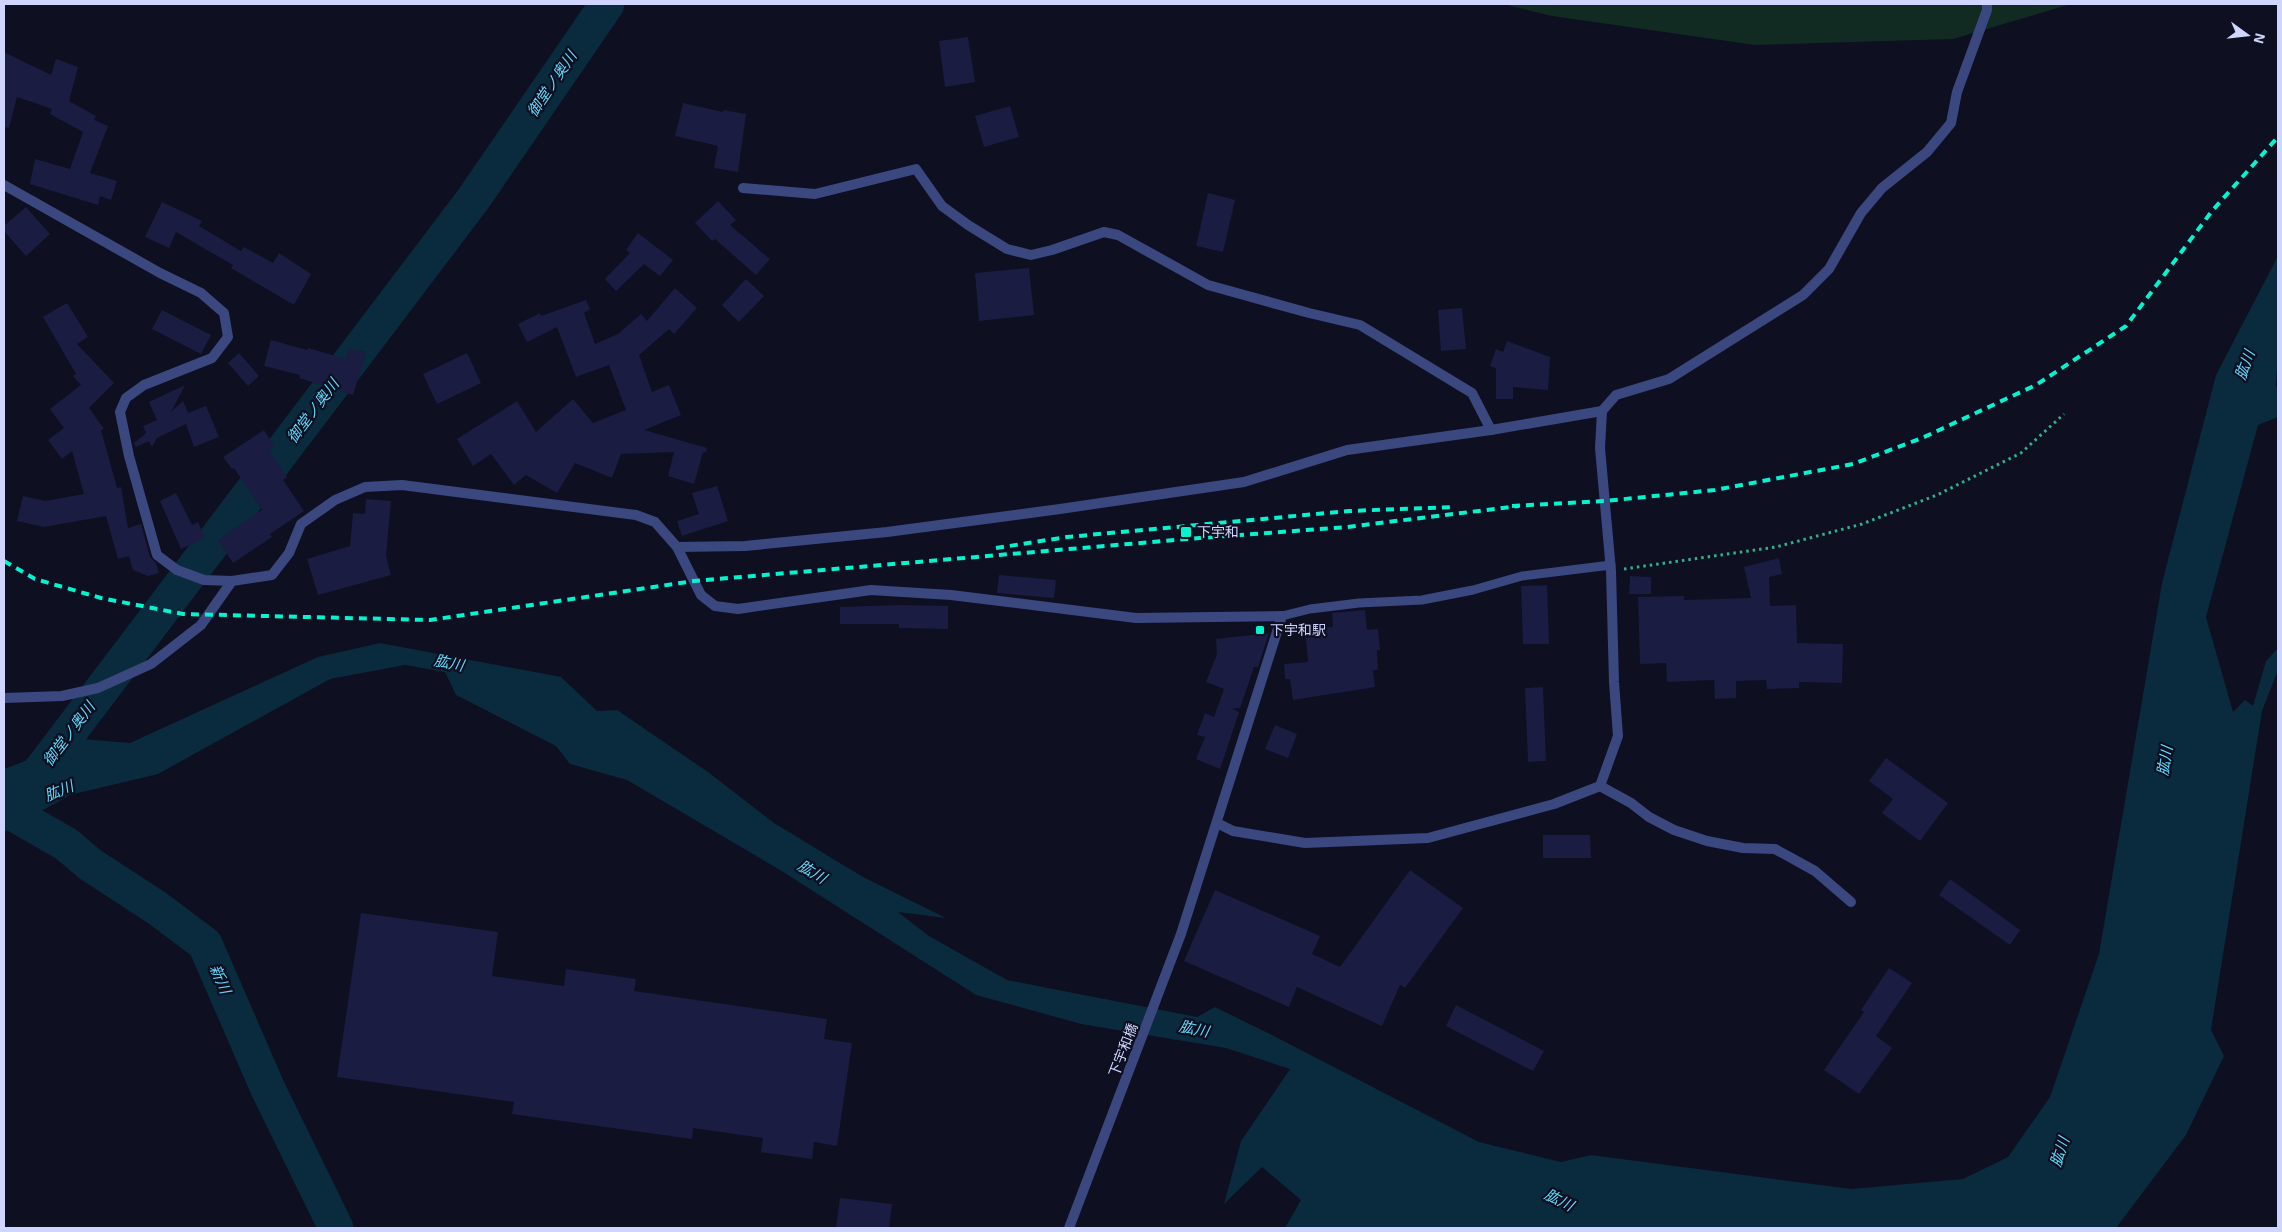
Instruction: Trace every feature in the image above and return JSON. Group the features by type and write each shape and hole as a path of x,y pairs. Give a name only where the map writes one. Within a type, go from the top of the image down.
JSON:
{"street":[{"path":"1217,823 1233,831 1305,843 1428,838 1554,804 1600,786 1618,736 1614,682 1611,568 1600,448 1602,411 1616,395 1669,379 1803,295 1829,269 1861,213 1882,188 1928,152 1951,122 1957,92 1987,10 1987,4"},
{"path":"743,188 815,194 916,169 942,206 968,225 1007,249 1031,255 1052,250 1104,232 1118,235 1208,285 1360,325 1472,393 1491,430"},
{"path":"4,185 160,273 201,293 224,313 228,337 212,358 144,385 126,398 120,412 129,456 157,555 177,570 204,580 232,581 272,576 289,553 301,524 335,500 365,487 402,485 636,515 655,522 677,547 701,595 715,606 738,609 871,590 950,595 1136,618 1282,616"},
{"path":"677,547 745,546 878,533 1244,482 1347,450 1491,430 1602,411"},
{"path":"4,698 62,696 98,688 151,664 201,625 232,581"},
{"name":"下宇和橋","path":"1069,1228 1181,934 1282,616"},
{"path":"1600,786 1631,803 1648,817 1674,830 1707,841 1734,847 1775,849 1815,872 1851,902"}],"lane":[{"path":"1282,616 1310,609 1359,603 1422,600 1473,590 1522,576 1611,568"}],"path":[{"path":"1611,568 1776,547 1862,524 1937,495 2021,453 2064,414"}],"green space":[{"path":"1503,4 2071,4 1953,39 1755,45 1552,16"}],"water":[{"name":"肱川","path":"2278,256 2276,385 2278,391 2278,417 2258,425 2206,617 2233,712 2245,700 2253,706 2266,661 2278,648 2278,670 2262,711 2211,1030 2224,1056 2186,1135 2116,1228 1285,1228 1301,1200 1262,1167 1224,1204 1241,1141 1290,1069 1226,1048 1081,1024 976,995 780,870 627,780 570,764 556,746 456,695 445,672 405,665 330,679 158,774 70,795 4,832 4,769 83,739 130,743 318,657 380,643 561,677 597,711 617,710 708,772 774,823 863,877 946,918 898,912 929,936 1007,980 1197,1017 1215,1007 1479,1142 1561,1162 1591,1155 1851,1189 1963,1179 2008,1157 2050,1097 2099,954 2162,583 2216,375"}],"building":[{"path":"968,37 975,82 945,87 939,41"},
{"path":"4,52 51,75 56,59 78,67 69,101 96,116 94,120 108,126 90,173 117,181 111,200 100,196 98,205 30,184 35,159 70,169 83,132 50,114 52,109 17,97 9,128 4,127"},
{"path":"683,103 723,112 723,110 746,114 738,172 714,168 718,146 675,136"},
{"path":"1010,106 1019,137 984,147 975,116"},
{"path":"1208,193 1235,200 1223,252 1196,246"},
{"path":"718,201 736,220 730,225 770,259 756,275 715,239 712,241 695,223"},
{"path":"162,202 202,221 199,226 241,251 244,247 273,263 279,253 311,274 294,305 231,268 233,265 176,232 169,248 145,237"},
{"path":"26,207 50,234 26,256 4,231 4,226"},
{"path":"638,233 673,260 660,276 644,264 616,291 605,279 630,253 626,250"},
{"path":"1029,268 1034,315 979,321 975,273"},
{"path":"746,279 764,296 739,322 722,305"},
{"path":"675,288 697,308 674,334 669,329 639,355 652,392 669,385 681,415 644,430 707,448 706,452 703,452 694,484 668,476 674,452 621,454 612,478 575,463 557,493 526,475 514,485 491,454 473,466 457,439 517,401 536,432 573,399 593,423 626,410 609,365 576,377 557,327 527,342 518,324 540,313 541,316 586,300 590,309 584,313 595,344 618,334 641,314 647,321"},
{"path":"67,303 88,337 77,344 114,383 89,408 104,429 101,430 117,488 121,487 128,528 141,524 150,557 156,563 159,573 148,576 133,570 129,556 118,559 106,516 44,527 17,521 23,496 45,501 84,494 72,451 62,459 48,440 64,428 50,409 81,385 73,376 76,374 43,317"},
{"path":"1462,308 1466,349 1441,351 1438,310"},
{"path":"162,310 211,335 201,354 152,329"},
{"path":"271,340 346,359 349,348 366,352 353,395 299,378 300,375 264,366"},
{"path":"1507,341 1550,357 1548,390 1513,387 1513,399 1496,399 1496,368 1490,366 1496,349 1503,352"},
{"path":"239,353 259,376 248,386 228,363"},
{"path":"467,353 481,383 437,404 423,374"},
{"path":"185,385 171,412 183,401 188,413 206,406 219,437 194,447 186,424 157,438 152,447 149,441 136,447 134,443 146,433 143,426 157,420 149,402"},
{"path":"264,430 274,446 269,450 287,477 283,480 304,511 270,534 272,537 233,563 218,540 262,510 234,468 232,469 223,457"},
{"path":"717,486 728,521 682,536 677,521 699,514 692,493"},
{"path":"176,493 192,525 198,522 205,538 181,549 160,501"},
{"path":"366,499 391,501 386,556 391,575 318,595 307,559 350,546 353,513 365,514"},
{"path":"1779,558 1782,574 1769,577 1770,606 1796,605 1797,643 1843,644 1842,683 1799,682 1799,688 1767,689 1766,680 1736,681 1736,698 1715,699 1714,680 1667,682 1666,663 1640,664 1638,597 1684,596 1684,600 1751,598 1744,567"},
{"path":"999,575 1056,580 1054,598 997,593"},
{"path":"1630,576 1651,577 1651,594 1629,594"},
{"path":"1547,585 1549,644 1523,644 1521,586"},
{"path":"948,606 948,629 899,628 899,624 840,624 840,607"},
{"path":"1365,610 1367,630 1378,629 1380,650 1377,650 1378,670 1373,670 1375,687 1293,700 1290,679 1285,679 1284,664 1308,662 1305,629 1333,627 1332,613"},
{"path":"1269,633 1258,667 1254,667 1240,708 1232,709 1239,712 1220,769 1196,759 1205,737 1197,735 1205,713 1214,717 1224,689 1206,682 1217,654 1216,639"},
{"path":"1543,687 1546,761 1528,762 1525,688"},
{"path":"1275,725 1297,734 1288,758 1265,749"},
{"path":"1886,758 1948,803 1920,841 1882,813 1893,799 1869,781"},
{"path":"1543,835 1590,835 1591,858 1543,858"},
{"path":"1410,870 1463,908 1405,988 1400,985 1382,1026 1297,987 1289,1007 1184,961 1215,890 1320,936 1312,954 1340,967"},
{"path":"1950,879 2020,930 2010,945 1939,895"},
{"path":"361,913 498,932 492,976 564,986 566,969 636,979 634,991 827,1019 824,1039 852,1043 837,1146 814,1142 812,1159 761,1152 763,1138 693,1128 692,1139 512,1114 514,1102 337,1077"},
{"path":"1889,968 1912,983 1876,1036 1892,1048 1859,1094 1824,1070 1864,1012 1861,1010"},
{"path":"1456,1005 1544,1051 1533,1071 1446,1026"},
{"path":"840,1198 892,1204 889,1228 836,1228"}],"waterway":[{"name":"御堂ノ奥川","path":"28,787 474,198 607,4"},
{"name":"新川","path":"10,812 66,844 91,865 157,908 205,944 268,1089 336,1228"}],"railway":[{"path":"1512,506 1605,501 1715,490 1853,464 1922,438 2036,385 2126,326 2212,211 2278,137"},
{"path":"4,561 35,579 101,598 183,614 430,620 694,581 1347,527 1519,506"},
{"path":"996,548 1067,537 1349,511 1454,507"}],"place":[{"name":"下宇和","path":"1186,532"},
{"name":"下宇和駅","path":"1260,630"}]}
